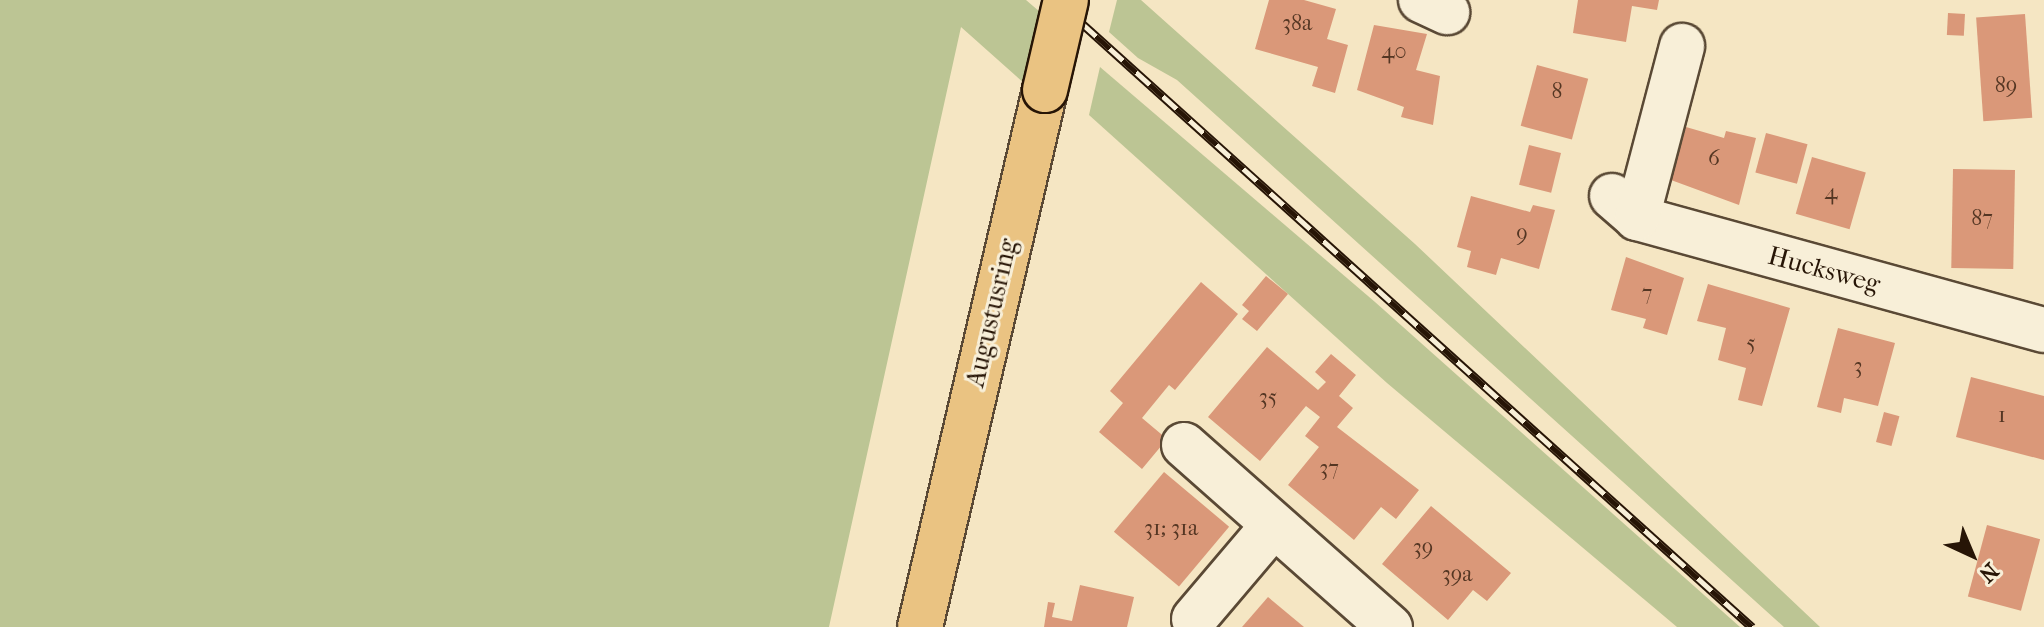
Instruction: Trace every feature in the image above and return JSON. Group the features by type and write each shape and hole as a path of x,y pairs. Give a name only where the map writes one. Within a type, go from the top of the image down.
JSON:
{"main road":[{"name":"Augustusring","path":"920,627 1066,0"}],"street":[{"name":"Hucksweg","path":"1682,46 1624,207 2044,330"},
{"path":"1184,445 1382,625"},
{"path":"1194,619 1272,527"}],"green space":[{"path":"0,0 1026,0 1040,12 1025,84 961,27 829,627 0,627"},
{"path":"1117,0 1141,0 1415,244 1820,627 1784,627 1177,80 1138,58 1109,32"},
{"path":"1100,67 1375,302 1740,627 1677,627 1387,383 1089,115"}],"building":[{"path":"1269,0 1304,0 1336,9 1327,39 1348,45 1335,93 1312,86 1318,67 1255,49"},
{"path":"1578,0 1659,0 1657,10 1632,6 1626,42 1573,33"},
{"path":"1948,13 1965,14 1964,36 1947,35"},
{"path":"2025,14 2032,118 1983,121 1976,17"},
{"path":"1374,25 1427,34 1416,70 1440,76 1433,125 1401,117 1404,107 1357,90"},
{"path":"1537,65 1588,79 1572,140 1521,126"},
{"path":"1686,127 1724,138 1726,131 1756,138 1739,205 1671,180"},
{"path":"1766,133 1808,144 1797,184 1755,173"},
{"path":"1529,145 1561,153 1551,193 1519,185"},
{"path":"1812,157 1866,172 1850,229 1796,214"},
{"path":"1953,169 2015,170 2013,269 1951,268"},
{"path":"1471,196 1530,212 1533,205 1555,210 1539,269 1501,258 1496,275 1467,267 1471,251 1457,247"},
{"path":"1626,257 1684,278 1667,335 1643,328 1646,319 1611,310"},
{"path":"1266,276 1288,294 1257,331 1242,319 1249,311 1242,305"},
{"path":"1201,282 1238,314 1175,390 1169,385 1142,418 1167,439 1142,469 1099,432 1123,403 1110,391"},
{"path":"1708,284 1790,308 1762,406 1738,400 1746,368 1718,360 1726,328 1697,321"},
{"path":"1838,328 1895,343 1878,406 1844,398 1841,413 1817,407"},
{"path":"1267,347 1318,390 1326,382 1315,372 1331,354 1356,375 1339,396 1353,408 1337,427 1419,490 1396,519 1381,507 1354,540 1288,485 1319,447 1305,436 1320,417 1306,406 1260,461 1208,417"},
{"path":"1971,377 2044,396 2044,460 1956,437"},
{"path":"1884,412 1899,416 1891,446 1876,442"},
{"path":"1164,472 1229,527 1179,586 1114,532"},
{"path":"1431,506 1511,573 1487,601 1473,590 1448,620 1382,564"},
{"path":"1987,525 2040,539 2021,611 1968,596"},
{"path":"1080,585 1134,597 1127,627 1044,627 1048,602 1055,603 1052,617 1072,621"},
{"path":"1268,597 1304,627 1242,627"}],"railway":[{"path":"1056,0 1752,627"}]}
